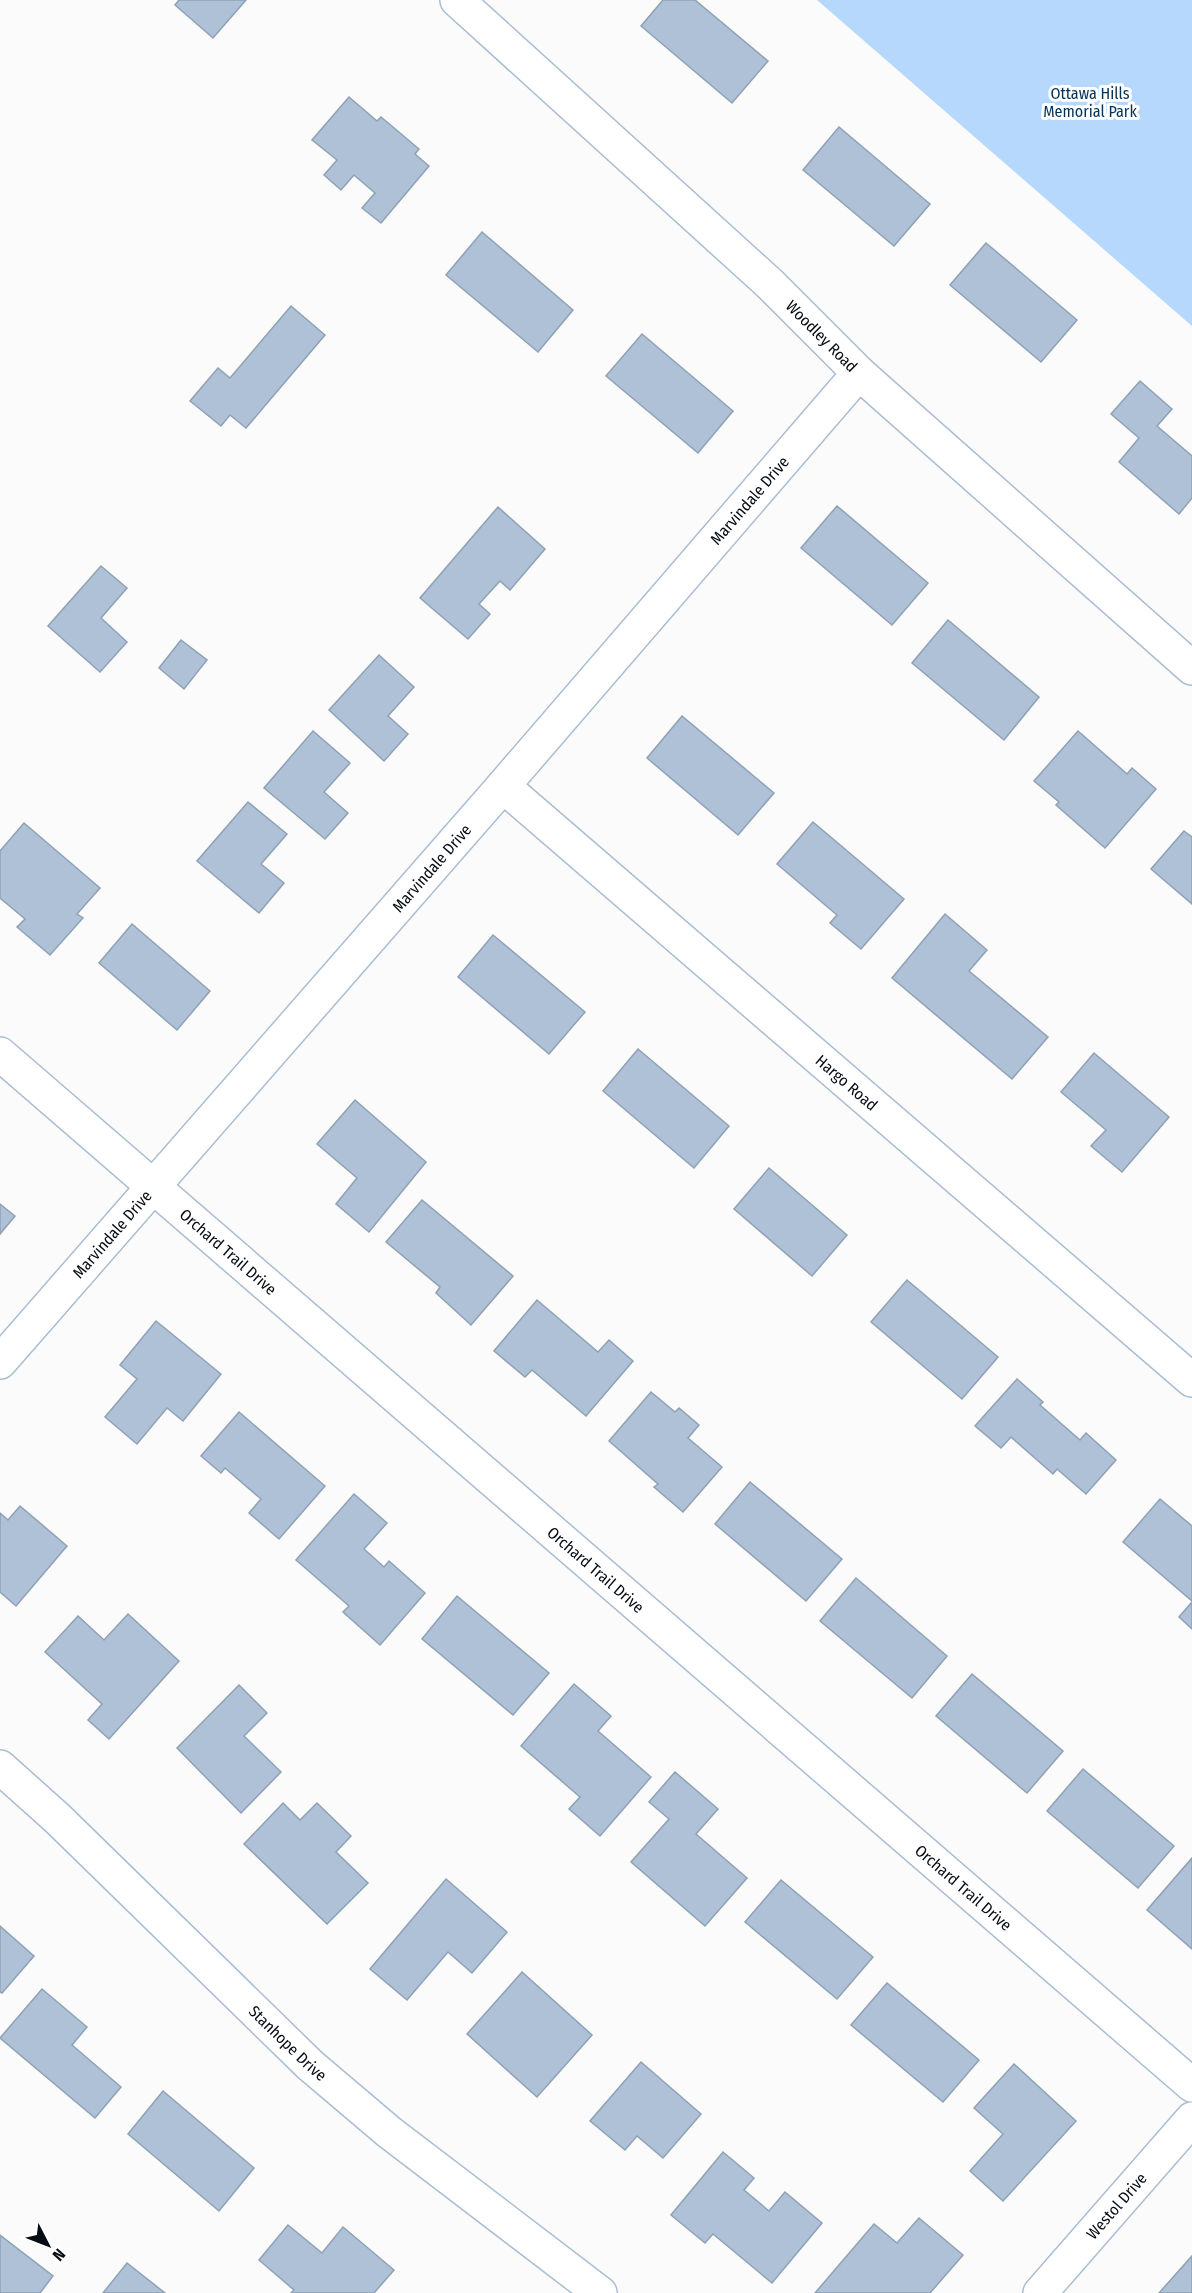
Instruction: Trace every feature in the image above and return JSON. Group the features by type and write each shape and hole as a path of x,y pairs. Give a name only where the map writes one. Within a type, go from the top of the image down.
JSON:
{"street":[{"name":"Woodley Road","path":"456,0 769,283 859,373 1192,669"},
{"name":"Marvindale Drive","path":"0,1362 503,786 859,373"},
{"name":"Hargo Road","path":"503,786 1192,1380"},
{"name":"Orchard Trail Drive","path":"0,1054 1192,2085"},
{"name":"Stanhope Drive","path":"0,1767 57,1818 310,2065 389,2132 600,2293"},
{"name":"Westol Drive","path":"1040,2293 1192,2119"}],"green space":[{"name":"Ottawa Hills Memorial Park","path":"817,0 1192,0 1192,326"}],"building":[{"path":"179,0 246,0 213,38 175,5"},
{"path":"663,0 695,0 768,61 732,103 641,26"},
{"path":"349,97 377,121 381,117 419,149 415,154 429,166 381,223 362,208 375,193 354,175 341,190 324,175 337,160 312,140"},
{"path":"839,127 930,204 894,246 803,170"},
{"path":"482,232 573,310 538,352 446,275"},
{"path":"986,243 1077,320 1041,362 950,285"},
{"path":"291,306 325,335 246,428 230,415 221,426 190,401 218,368 230,378"},
{"path":"642,334 733,411 698,453 606,376"},
{"path":"1140,381 1172,409 1157,426 1192,456 1192,498 1179,514 1119,462 1139,438 1111,414"},
{"path":"837,506 928,583 892,625 801,548"},
{"path":"498,507 545,549 510,590 500,581 479,604 490,614 468,639 420,598"},
{"path":"101,566 127,588 101,618 127,642 100,672 48,626"},
{"path":"948,620 1039,697 1004,740 912,663"},
{"path":"181,640 207,660 184,689 159,668"},
{"path":"379,655 414,687 388,716 408,734 384,761 329,710"},
{"path":"682,716 774,793 738,835 647,758"},
{"path":"313,731 350,763 324,792 348,813 325,839 264,788"},
{"path":"1078,731 1127,774 1132,768 1156,789 1105,848 1056,805 1059,802 1034,781"},
{"path":"248,802 287,834 261,864 284,883 259,913 197,861"},
{"path":"813,822 904,899 861,949 830,923 837,915 777,864"},
{"path":"24,823 100,888 77,914 83,918 50,955 17,927 25,919 0,898 0,851"},
{"path":"1184,831 1192,837 1192,904 1151,869"},
{"path":"945,914 987,950 969,971 1048,1037 1012,1079 892,978"},
{"path":"132,924 210,991 177,1030 99,963"},
{"path":"493,935 585,1012 549,1054 458,977"},
{"path":"638,1049 729,1126 694,1168 603,1091"},
{"path":"1094,1053 1169,1117 1122,1172 1091,1146 1106,1130 1061,1092"},
{"path":"355,1100 426,1162 369,1232 336,1204 357,1178 317,1144"},
{"path":"769,1168 847,1235 812,1276 734,1209"},
{"path":"422,1200 513,1276 471,1325 436,1293 440,1287 386,1242"},
{"path":"0,1204 15,1216 0,1234"},
{"path":"907,1280 998,1357 962,1399 871,1322"},
{"path":"537,1300 598,1352 609,1340 633,1361 586,1416 532,1370 525,1377 494,1351"},
{"path":"156,1321 221,1374 183,1421 167,1408 137,1444 105,1417 137,1379 120,1365"},
{"path":"1017,1379 1043,1402 1040,1405 1080,1440 1086,1433 1116,1460 1086,1494 1057,1469 1053,1474 1011,1437 1001,1448 975,1426"},
{"path":"651,1392 675,1412 679,1408 699,1425 688,1438 722,1467 683,1512 654,1487 658,1484 609,1441"},
{"path":"239,1412 325,1486 279,1539 249,1513 261,1499 225,1468 221,1473 201,1456"},
{"path":"750,1482 842,1559 806,1601 715,1524"},
{"path":"354,1494 387,1523 364,1549 384,1567 389,1561 425,1593 380,1645 343,1612 349,1606 296,1560"},
{"path":"1160,1499 1192,1526 1192,1601 1123,1542"},
{"path":"20,1506 67,1546 16,1606 0,1592 0,1513 8,1520"},
{"path":"856,1578 947,1656 912,1698 820,1621"},
{"path":"457,1596 549,1673 513,1715 422,1639"},
{"path":"1192,1602 1192,1629 1179,1617"},
{"path":"128,1614 179,1661 109,1739 88,1720 102,1704 45,1652 78,1616 104,1640"},
{"path":"972,1674 1063,1751 1027,1793 936,1716"},
{"path":"574,1684 611,1716 598,1731 651,1777 600,1836 569,1809 580,1797 521,1746"},
{"path":"239,1685 267,1713 244,1736 281,1772 241,1813 177,1748"},
{"path":"1083,1769 1174,1846 1138,1888 1047,1811"},
{"path":"675,1772 718,1809 696,1834 747,1878 705,1926 631,1862 669,1819 649,1802"},
{"path":"283,1803 300,1820 317,1803 351,1836 336,1852 368,1883 327,1924 244,1844"},
{"path":"1192,1858 1192,1949 1147,1910"},
{"path":"446,1879 507,1932 472,1973 448,1952 407,2000 370,1969"},
{"path":"781,1880 873,1957 837,1999 745,1922"},
{"path":"0,1926 34,1956 2,1993 0,1992"},
{"path":"522,1972 592,2035 537,2097 467,2034"},
{"path":"887,1983 979,2060 943,2102 851,2025"},
{"path":"42,1989 87,2027 72,2045 121,2087 95,2118 0,2038"},
{"path":"641,2062 701,2114 663,2158 637,2136 625,2150 590,2121"},
{"path":"1014,2064 1076,2121 1003,2201 970,2171 1003,2134 974,2108"},
{"path":"163,2091 254,2168 219,2211 128,2134"},
{"path":"723,2152 754,2178 744,2190 769,2211 785,2192 822,2223 772,2283 713,2234 705,2243 671,2215"},
{"path":"919,2218 963,2255 930,2293 815,2293 874,2224 897,2243"},
{"path":"288,2225 322,2253 343,2227 394,2270 374,2293 291,2293 294,2290 259,2260"},
{"path":"0,2235 53,2276 40,2293 0,2293"},
{"path":"1192,2256 1192,2293 1159,2293"},
{"path":"127,2263 165,2293 103,2293"}]}
